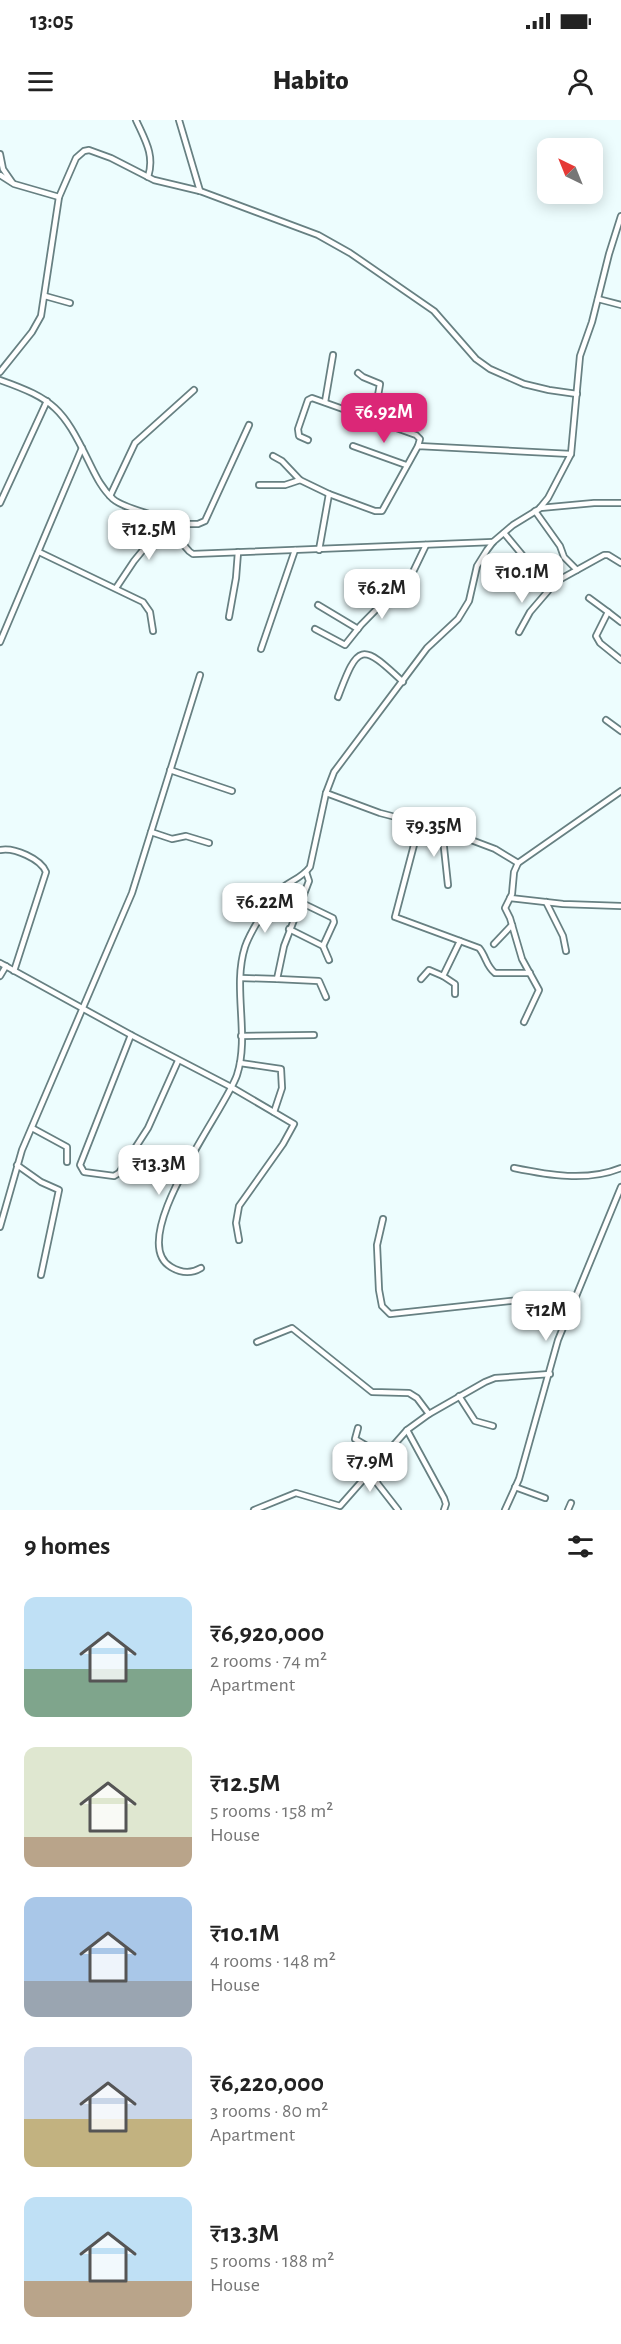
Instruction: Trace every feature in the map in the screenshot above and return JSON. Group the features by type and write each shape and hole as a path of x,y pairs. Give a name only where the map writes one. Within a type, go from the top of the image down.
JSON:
{"street":[{"path":"136,120 151,156 148,177"},
{"path":"179,120 200,191"},
{"path":"0,372 41,316 58,197 76,158 89,150 111,158 148,177 200,191 302,228 350,253 434,311 476,359 490,369 524,384 576,394"},
{"path":"0,154 3,169 13,184"},
{"path":"0,175 13,184 58,197"},
{"path":"201,1268 188,1273 166,1264 161,1256 161,1233 168,1205 180,1176 237,1076 240,1062 242,978 246,946 280,891 310,867 326,793 334,772 427,648 454,623 464,610 469,600 477,566 493,542 537,510 556,486 571,454 580,356 621,216"},
{"path":"45,296 70,303"},
{"path":"598,299 621,305"},
{"path":"325,402 333,355"},
{"path":"358,373 380,384 374,419"},
{"path":"0,380 33,392 47,400 66,420 96,477 110,496 121,504 168,523 198,524 206,521 249,425"},
{"path":"110,496 135,443 194,390"},
{"path":"273,456 282,460 300,480 329,494 375,511 382,511 420,440 418,436 312,398 308,400 298,433 308,440"},
{"path":"0,503 47,400"},
{"path":"353,446 406,465"},
{"path":"418,446 571,454"},
{"path":"0,642 82,448"},
{"path":"259,484 285,485 300,480"},
{"path":"319,550 329,494"},
{"path":"537,510 594,503 621,503"},
{"path":"537,510 564,557 577,570"},
{"path":"168,523 185,548 193,554 493,542"},
{"path":"116,588 134,561 168,523"},
{"path":"504,533 546,585 550,586"},
{"path":"315,629 324,632 343,645 413,572 426,545"},
{"path":"261,649 295,550"},
{"path":"39,552 138,599 147,606 153,631"},
{"path":"229,617 238,552"},
{"path":"519,632 530,612 550,586 604,555 621,563"},
{"path":"589,598 621,622"},
{"path":"318,605 358,629"},
{"path":"608,612 596,633 597,639 621,660"},
{"path":"338,697 350,664 359,656 369,654 375,656 403,682"},
{"path":"0,1227 17,1165 124,913 200,675"},
{"path":"606,720 621,731"},
{"path":"170,770 232,791"},
{"path":"524,1022 538,990 522,959 505,908 510,898 514,872 518,863 621,791"},
{"path":"326,793 380,813 442,829 495,849 518,863"},
{"path":"420,822 396,917 482,951 488,966 495,973 530,973"},
{"path":"442,829 448,885"},
{"path":"151,832 172,839 186,836 209,843"},
{"path":"0,850 13,850 39,863 46,872 14,971"},
{"path":"277,979 284,946 309,881 306,872"},
{"path":"510,898 621,906"},
{"path":"300,902 333,918 334,922 323,946"},
{"path":"546,902 563,936 566,951"},
{"path":"494,944 512,926"},
{"path":"290,929 323,946 328,960"},
{"path":"443,976 460,941"},
{"path":"0,963 178,1061 231,1087 294,1124 283,1144 239,1206 236,1223 239,1240"},
{"path":"0,976 6,966"},
{"path":"422,979 427,970 443,976 455,984 455,994"},
{"path":"242,978 319,981 326,997"},
{"path":"130,1035 80,1165 84,1172 114,1176 119,1173 147,1128 178,1061"},
{"path":"241,1036 314,1035"},
{"path":"240,1062 281,1069 282,1088 273,1112"},
{"path":"32,1128 67,1147 67,1162"},
{"path":"17,1165 41,1182 59,1190 41,1275"},
{"path":"514,1168 547,1175 571,1176 595,1174 621,1168"},
{"path":"505,1510 515,1487 550,1374 558,1340 621,1187"},
{"path":"383,1219 377,1245 379,1290 382,1306 390,1314 528,1299 570,1310"},
{"path":"256,1342 292,1328 372,1392 409,1393 417,1398 429,1414"},
{"path":"254,1510 296,1493 340,1506 407,1430 429,1414 495,1378 550,1374"},
{"path":"459,1396 475,1421 493,1426"},
{"path":"358,1428 355,1439 384,1456"},
{"path":"407,1430 444,1498 446,1504 444,1510"},
{"path":"378,1463 379,1487 398,1510"},
{"path":"515,1487 545,1498"},
{"path":"568,1510 571,1503"}]}
